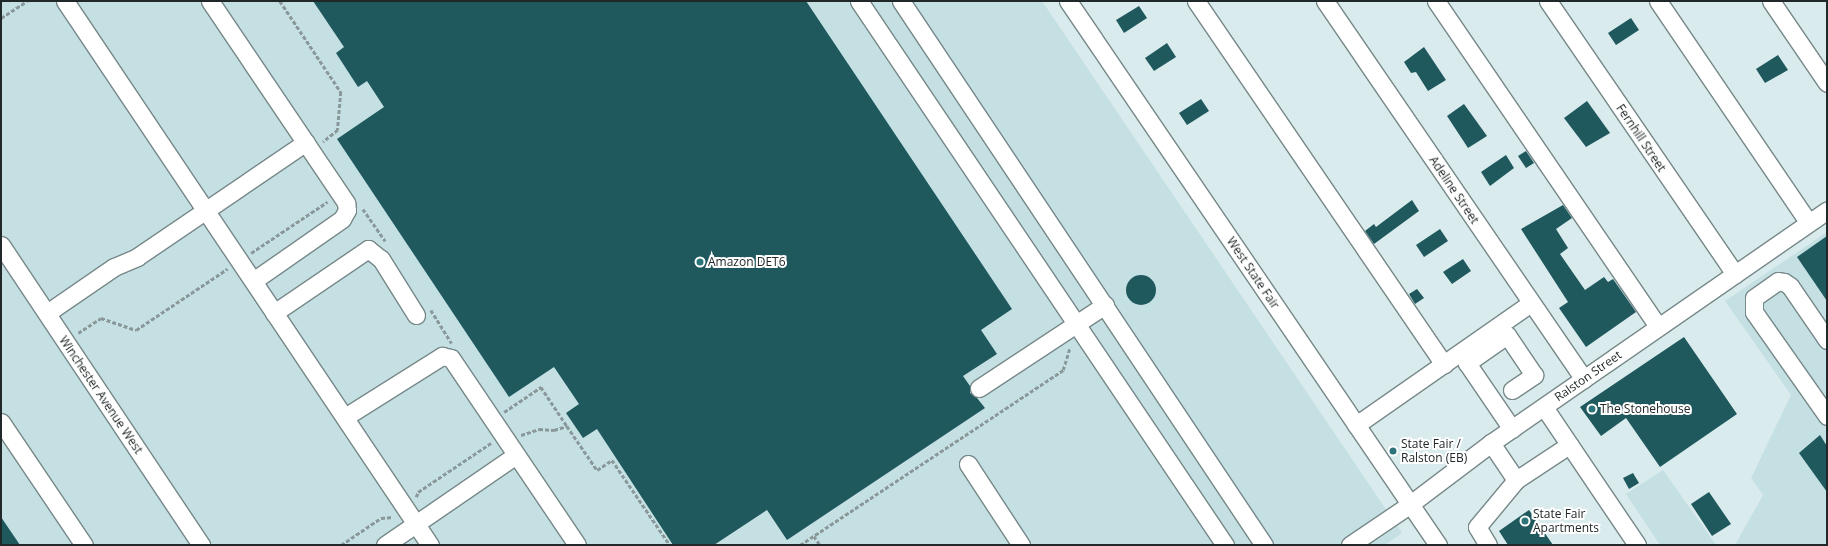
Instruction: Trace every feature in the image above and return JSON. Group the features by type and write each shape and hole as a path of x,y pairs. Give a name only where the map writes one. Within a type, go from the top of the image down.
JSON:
{"street":[{"path":"65,1 430,545"},
{"path":"210,1 311,141 346,204 347,210 342,219 253,281"},
{"path":"859,1 1225,545"},
{"path":"901,1 1264,545"},
{"name":"West State Fair","path":"1068,1 1409,505 1438,545"},
{"path":"1196,1 1444,364"},
{"name":"Adeline Street","path":"1325,1 1584,379"},
{"path":"1436,1 1658,327"},
{"name":"Fernhill Street","path":"1548,1 1735,274"},
{"path":"1658,1 1809,223"},
{"path":"1771,1 1827,83"},
{"path":"47,313 114,267 137,257 205,209 311,141"},
{"name":"Ralston Street","path":"1350,545 1409,505 1492,443 1827,210"},
{"name":"Winchester Avenue West","path":"1,245 201,545"},
{"path":"274,313 368,249 381,259 421,310"},
{"path":"1827,340 1790,286 1784,282 1778,281 1754,298 1754,312 1827,416"},
{"path":"1356,425 1531,303"},
{"path":"979,388 1105,305"},
{"path":"1512,390 1534,375 1507,335 1467,362 1512,429"},
{"path":"345,418 442,356 451,358 577,545"},
{"path":"1544,407 1637,545"},
{"path":"1,422 84,545"},
{"path":"1492,443 1516,480"},
{"path":"1488,545 1477,527 1516,480 1569,446"},
{"path":"385,545 516,455"},
{"path":"968,464 1021,545"}],"path":[{"path":"1,18 27,1"},
{"path":"280,1 341,92 338,130 320,144 311,141"},
{"path":"78,333 101,318 136,330 340,193"},
{"path":"362,207 388,246"},
{"path":"421,310 457,350"},
{"path":"800,545 1063,370 1077,323"},
{"path":"501,415 541,387 567,426"},
{"path":"814,536 820,545"}],"shaded area":[{"path":"1,1 1042,1 1402,533 1385,545 1,545"},
{"path":"1827,232 1827,545 1735,545 1763,495 1751,478 1791,395 1725,301"},
{"path":"1663,470 1716,545 1660,545 1626,494"}],"building":[{"name":"Amazon DET6","path":"313,1 806,1 1012,309 981,330 997,354 963,376 970,386 970,393 977,398 985,408 787,540 767,510 714,545 673,545 597,429 583,438 566,413 579,404 554,367 509,397 337,139 384,107 367,81 358,87 336,53 344,47"},
{"path":"1139,6 1147,18 1124,33 1116,20"},
{"path":"1631,18 1639,30 1616,45 1608,33"},
{"path":"1167,43 1176,57 1154,71 1145,58"},
{"path":"1424,47 1446,80 1428,91 1416,72 1411,73 1404,62"},
{"path":"1778,55 1788,70 1765,83 1756,69"},
{"path":"1201,99 1209,111 1187,125 1179,113"},
{"path":"1587,101 1610,133 1586,147 1564,118"},
{"path":"1464,104 1487,136 1468,148 1447,116"},
{"path":"1526,151 1534,163 1526,168 1518,156"},
{"path":"1506,155 1514,168 1490,186 1481,172"},
{"path":"1412,200 1419,211 1374,244 1365,231 1374,224 1376,227"},
{"path":"1563,205 1572,218 1556,229 1568,248 1560,254 1585,290 1604,277 1608,282 1613,279 1636,312 1586,347 1559,308 1568,302 1521,229"},
{"path":"1440,229 1448,241 1424,257 1416,245"},
{"path":"1827,236 1827,301 1797,257"},
{"path":"1463,259 1471,271 1452,284 1443,272"},
{"path":"1141,275 1152,279 1156,290 1152,301 1141,305 1130,301 1126,290 1130,279"},
{"path":"1417,289 1424,298 1415,304 1409,294"},
{"path":"1684,337 1737,414 1660,467 1626,418 1601,436 1580,407"},
{"path":"1820,435 1827,446 1827,492 1799,453"},
{"path":"1633,473 1639,483 1629,489 1623,478"},
{"path":"1709,492 1731,524 1712,536 1691,504"},
{"name":"State Fair Apartments","path":"1529,510 1553,545 1508,545 1499,531"},
{"path":"1,517 20,545 1,545"}],"place":[{"name":"Amazon DET6","path":"700,262"},
{"name":"The Stonehouse","path":"1592,409"},
{"name":"State Fair / Ralston (EB)","path":"1393,451"},
{"name":"State Fair Apartments","path":"1525,521"}]}
